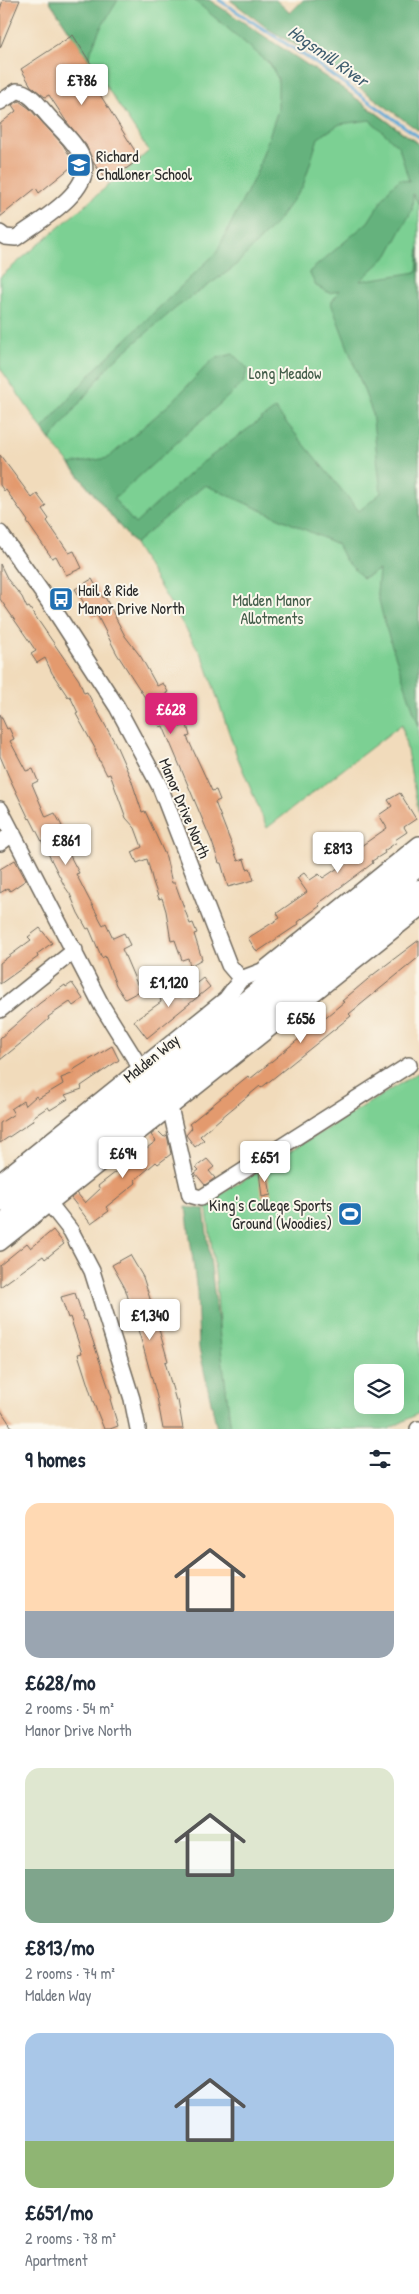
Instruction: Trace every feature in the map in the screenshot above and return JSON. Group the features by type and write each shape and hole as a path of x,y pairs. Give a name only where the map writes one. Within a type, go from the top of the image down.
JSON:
{"highway":[{"name":"Malden Way","path":"0,1200 419,864"},
{"path":"0,1227 419,891"}],"street":[{"path":"0,102 17,91 28,94 70,140 81,156 85,169 83,179 77,189 16,238 5,237 0,233"},
{"name":"Manor Drive North","path":"0,533 53,608 117,707 160,787 229,965 241,978"},
{"path":"0,809 75,950 102,1006 140,1067"},
{"path":"0,843 13,833"},
{"path":"241,978 262,971 419,844"},
{"path":"0,1243 419,910"},
{"path":"0,1010 75,950"},
{"name":"Malden Way","path":"0,1181 226,999 241,978"},
{"path":"170,1107 190,1195 201,1198 409,1065"},
{"path":"49,1203 70,1231 92,1271 132,1399 138,1429"}],"green space":[{"name":"Long Meadow","path":"49,0 209,0 342,88 419,144 419,815 402,724 267,828 237,756 204,659 134,544 50,440 0,368 0,277 149,151"},
{"path":"49,0 118,0 99,31 88,59"},
{"path":"194,0 209,0 234,16 342,88 419,145 419,205 413,194 412,210 388,255 360,281 417,272 419,247 419,727 385,625 377,592 379,570 363,578 345,560 337,544 205,485 134,544 70,464 108,458 173,401 213,359 233,354 248,369 243,383 114,499 135,524 199,465 275,409 359,511 381,493 372,412 331,303 340,290 330,293 316,286 309,272 368,222 389,189 400,179 409,181 399,147 370,120 340,124 318,138 303,186 276,223 233,268 177,307 111,363 50,440 42,429 97,367 216,253 256,174 278,110 278,79 270,64"},
{"path":"230,0 276,0 290,13 303,0 419,0 419,131 320,59 270,30"},
{"name":"King's College Sports Ground (Woodies)","path":"419,1072 419,1413 389,1429 226,1429 216,1280 206,1203"},
{"path":"186,1207 204,1209 231,1429 217,1429 199,1348 197,1292"}],"building":[{"path":"3,0 20,0 0,48 0,9"},
{"path":"73,35 93,67 86,72 140,159 107,182 93,162 86,145 66,121 49,95 45,97 31,86 21,69"},
{"path":"19,101 29,108 63,145 75,164 39,193 36,188 0,217 0,124 16,111 12,105"},
{"path":"0,455 32,498 37,494 46,506 42,509 49,519 47,521 69,553 74,551 82,568 66,575 56,556 52,558 6,490 4,491 0,485"},
{"path":"0,564 8,580 22,597 27,608 29,607 79,680 84,693 87,692 115,743 131,779 142,812 145,811 166,857 172,883 175,883 190,924 193,923 197,933 194,934 202,959 190,966 188,958 182,960 175,940 171,941 166,911 162,898 159,899 147,859 137,863 132,852 142,847 135,828 126,818 110,774 107,775 99,761 96,750 76,714 78,713 70,696 68,697 52,673 45,658 37,663 31,654 36,651 0,599"},
{"path":"92,579 103,598 105,597 125,636 141,657 157,686 163,683 180,727 187,725 190,736 187,737 212,791 216,790 220,800 215,802 238,861 244,859 247,869 250,868 254,880 228,887 221,863 219,863 163,726 160,727 153,710 117,654 97,615 93,617 75,589"},
{"path":"0,714 7,729 9,728 14,739 10,741 26,771 33,769 38,781 32,784 46,817 55,813 62,826 56,829 79,873 76,874 103,925 106,923 113,938 124,933 130,945 122,949 140,991 125,999 116,985 105,956 102,958 89,928 87,929 78,913 9,777 0,756"},
{"path":"400,793 416,819 404,827 407,832 395,840 397,842 372,861 373,863 318,904 320,906 298,922 299,924 257,952 248,938 280,918 277,913 307,892 297,878 304,873 310,880 319,874 323,878 350,860 345,853 359,844 361,846 387,828 379,815 392,806 388,800"},
{"path":"15,860 26,880 10,891 8,888 0,893 0,869"},
{"path":"40,928 52,943 37,954 38,957 0,984 0,963 31,940 28,937"},
{"path":"419,940 419,957 349,1014 351,1016 227,1113 200,1136 204,1140 195,1147 186,1135 192,1128 189,1124 248,1076 250,1079 344,1002 342,1001 374,974"},
{"path":"203,978 210,987 147,1038 134,1021 161,1002 160,998 173,987 181,996"},
{"path":"72,983 83,999 73,1006 70,1002 48,1017 49,1019 0,1060 0,1038 40,1003 65,985 66,987"},
{"path":"112,1046 119,1060 81,1086 82,1089 65,1095 68,1099 50,1110 48,1107 33,1117 34,1120 0,1143 0,1123 14,1114 11,1109 23,1101 25,1106 36,1096 38,1099 63,1084 61,1078 74,1073 73,1070"},
{"path":"157,1130 164,1137 167,1135 171,1154 158,1164 156,1162 135,1180 136,1183 106,1207 109,1211 91,1224 71,1198 77,1193 85,1203 100,1189 98,1186 156,1141 151,1135"},
{"path":"207,1159 214,1167 209,1171 215,1178 205,1185 195,1173 199,1170 196,1167"},
{"path":"266,1167 271,1195 262,1197 259,1172"},
{"path":"53,1230 64,1244 45,1259 43,1256 0,1287 0,1265 27,1243 31,1248"},
{"path":"130,1255 143,1277 152,1305 168,1361 165,1362 176,1401 178,1400 183,1429 163,1429 157,1397 125,1288 112,1265"},
{"path":"75,1293 112,1398 110,1399 118,1426 110,1429 104,1429 94,1404 78,1354 82,1353 61,1297"},
{"path":"0,1409 13,1429 0,1429"}],"waterway":[{"name":"Hogsmill River","path":"219,0 314,62 419,137"}],"place":[{"name":"Richard Challoner School","path":"79,165"},
{"name":"Hail & Ride Manor Drive North","path":"61,599"},
{"name":"King's College Sports Ground (Woodies)","path":"350,1214"}],"park label":[{"name":"Malden Manor Allotments","path":"272,609"}]}
